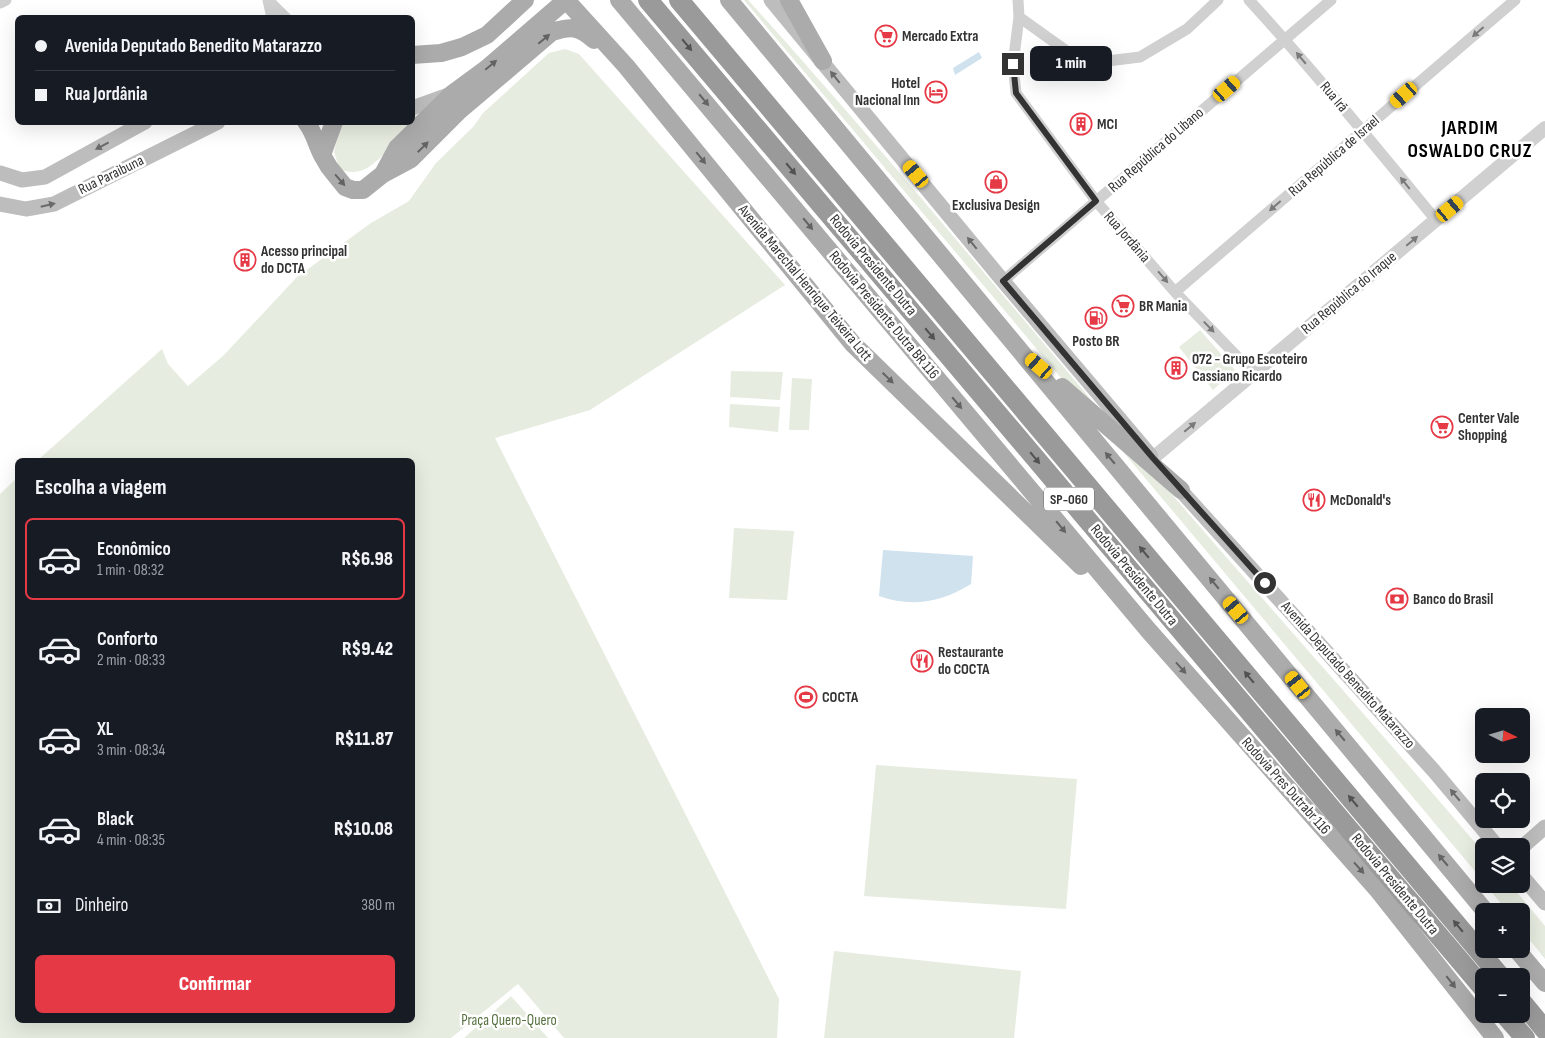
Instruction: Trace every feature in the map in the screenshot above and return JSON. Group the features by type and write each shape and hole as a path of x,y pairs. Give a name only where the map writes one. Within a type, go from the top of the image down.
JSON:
{"highway":[{"name":"Rodovia Presidente Dutra","path":"679,0 1493,968"},
{"name":"Rodovia Presidente Dutra","path":"652,4 1475,978"},
{"path":"1530,1012 1545,1030"},
{"path":"1512,1023 1525,1038"}],"main road":[{"path":"415,54 441,53 462,47 487,35 525,0"},
{"path":"383,174 397,148 452,94 486,69 566,0"},
{"name":"Avenida Marechal Henrique Teixeira Lott","path":"566,0 626,66 853,344 1148,632"},
{"name":"Rodovia Presidente Dutra BR 116","path":"620,0 1148,632"},
{"path":"730,0 1479,903"},
{"name":"Avenida Deputado Benedito Matarazzo","path":"771,0 1003,281 1153,458 1434,771 1490,838"},
{"path":"789,0 823,61"},
{"path":"308,125 313,131 316,142 329,167 345,187 353,190 363,190 383,174 411,159 459,111 552,32 566,28 579,29 626,66"},
{"path":"415,107 452,94"},
{"name":"Rua Paraibuna","path":"0,172 22,180 45,177 140,125"},
{"name":"Rua Paraibuna","path":"0,204 26,209 54,204 212,125"},
{"path":"322,155 333,125"},
{"path":"1024,354 1181,490"},
{"name":"Rodovia Pres Dutrabr 116","path":"1148,632 1377,889 1495,1038"},
{"path":"1530,840 1545,827"},
{"path":"1530,886 1545,903"},
{"path":"1524,958 1545,983"}],"street":[{"path":"0,3 6,0"},
{"path":"268,0 271,15"},
{"path":"268,0 283,15"},
{"name":"Rua Jordânia","path":"1018,0 1019,17 1013,64 1016,93 1096,201 1175,292 1253,373"},
{"path":"1019,17 1068,52 1099,62 1140,57 1187,29 1218,0"},
{"name":"Rua Irã","path":"1249,0 1285,39 1436,220"},
{"name":"Rua República do Libano","path":"1003,281 1331,0"},
{"name":"Rua República de Israel","path":"1175,292 1515,0"},
{"name":"Rua República do Iraque","path":"1153,458 1545,128"}],"green space":[{"path":"744,0 748,0 843,107 1165,487 1475,843 1475,871"},
{"path":"565,49 579,54 785,285 590,410 495,438 779,999 777,1038 564,1038 518,984 451,1038 0,1038 0,494 15,480 15,1023 415,1023 415,458 40,458 162,349 168,364 188,386 223,356 297,277 371,223 409,201 436,163 473,127 483,113 549,53"},
{"path":"425,110 415,121 415,112"},
{"path":"341,125 412,125 386,153 363,170 349,172 340,170 334,152"},
{"path":"1200,330 1235,370 1213,390 1179,347"},
{"path":"731,371 783,372 780,400 730,397"},
{"path":"792,378 812,379 809,430 789,430"},
{"path":"730,404 780,407 778,432 729,427"},
{"path":"734,528 794,531 787,600 729,598"},
{"path":"876,765 1077,779 1066,909 864,896"},
{"path":"1492,893 1518,893 1526,903 1500,903"},
{"path":"1530,908 1545,926 1545,959 1530,940"},
{"path":"834,951 1021,971 1014,1038 824,1038"},
{"name":"Praça Quero-Quero","path":"511,996 548,1038 464,1038"}],"water":[{"path":"979,52 982,58 955,75 953,68"},
{"path":"883,550 973,556 971,584 949,595 926,601 903,602 879,596"}],"place":[{"name":"Mercado Extra","path":"886,36"},
{"name":"Hotel Nacional Inn","path":"936,92"},
{"name":"MCI","path":"1081,124"},
{"name":"Exclusiva Design","path":"996,182"},
{"name":"Acesso principal do DCTA","path":"245,260"},
{"name":"BR Mania","path":"1123,306"},
{"name":"Posto BR","path":"1096,318"},
{"name":"072 - Grupo Escoteiro Cassiano Ricardo","path":"1176,368"},
{"name":"Center Vale Shopping","path":"1442,427"},
{"name":"McDonald's","path":"1314,500"},
{"name":"Banco do Brasil","path":"1397,599"},
{"name":"Restaurante do COCTA","path":"922,661"},
{"name":"COCTA","path":"806,697"}],"district":[{"name":"JARDIM OSWALDO CRUZ","path":"1470,140"}],"route":[{"path":"1013,64 1016,93 1096,201 1003,281 1153,458 1265,583"}]}
